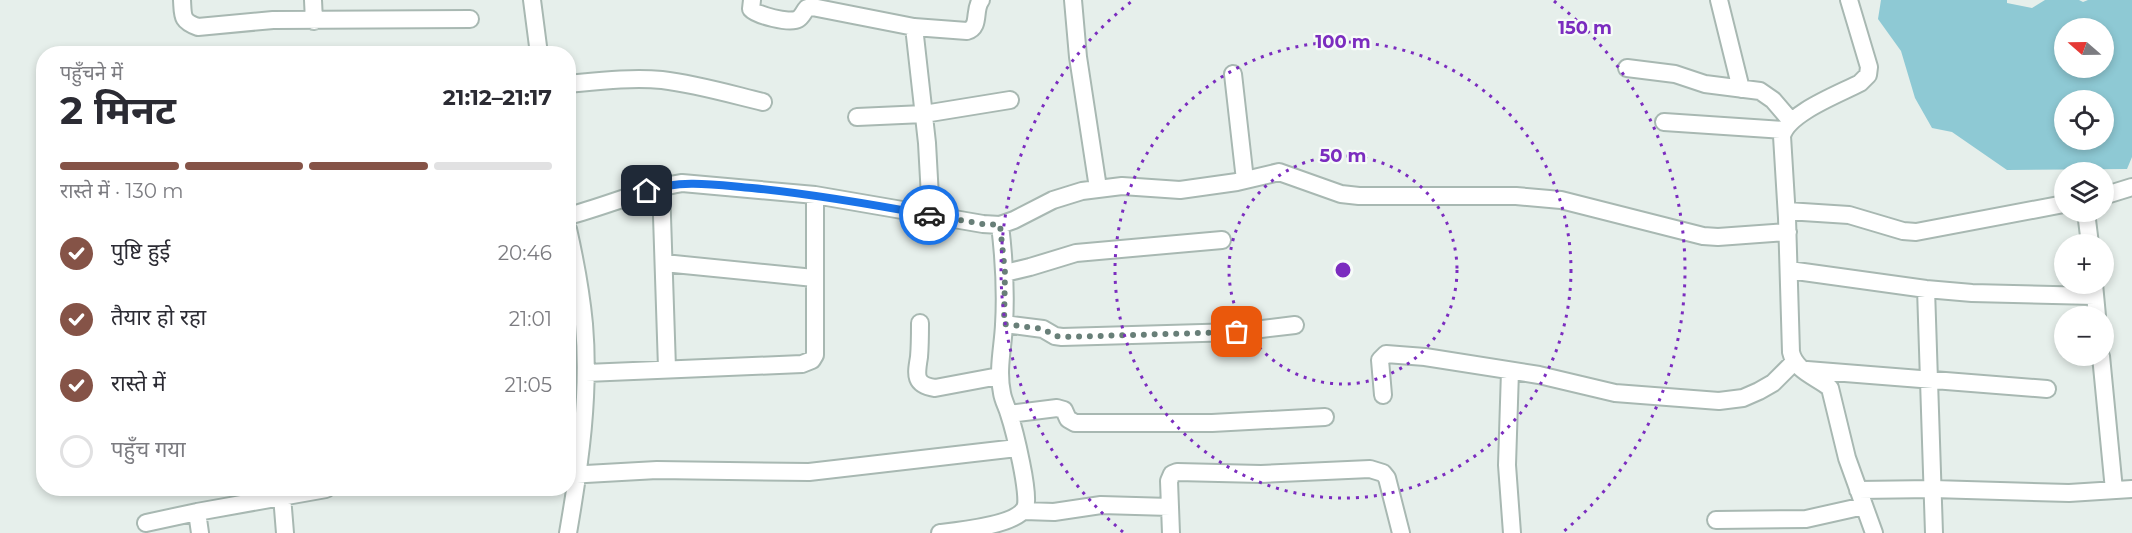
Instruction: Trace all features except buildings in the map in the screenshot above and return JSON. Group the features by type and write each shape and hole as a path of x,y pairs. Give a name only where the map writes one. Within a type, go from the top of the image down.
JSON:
{"street":[{"path":"182,0 183,17 187,23 198,27 273,20 470,19"},
{"path":"313,0 314,21"},
{"path":"532,0 538,46"},
{"path":"752,0 751,9 756,14 791,21 796,21 807,8 812,7 914,27 967,31 972,30 975,25 977,6 981,0"},
{"path":"1073,0 1080,69 1098,188"},
{"path":"1719,0 1741,89"},
{"path":"1849,0 1869,67 1868,75 1860,83 1796,117 1787,126 1782,136 1788,232 1791,352 1799,366 1830,388 1847,458 1874,533"},
{"path":"914,27 930,179 931,215"},
{"path":"1627,68 1675,74 1705,84 1760,91 1767,95 1787,126"},
{"path":"1233,74 1245,180"},
{"path":"576,83 660,80 763,102"},
{"path":"856,117 924,114 1010,100"},
{"path":"1664,122 1787,126"},
{"path":"576,214 661,186 698,183 814,195 1000,225 1053,200 1098,188 1122,186 1180,190 1279,172 1322,189 1350,195 1516,196 1551,199 1620,214 1687,233 1718,237 1788,232"},
{"path":"661,186 667,368"},
{"path":"2114,193 2132,187"},
{"path":"586,372 808,363 815,355 814,195"},
{"path":"1787,211 1849,215 1903,231 1916,232 2054,206"},
{"path":"939,533 987,530 1019,515 1027,505 1017,448 999,376 1004,324 1005,273 1000,225"},
{"path":"1005,273 1076,253 1222,240"},
{"path":"664,263 814,278"},
{"path":"1789,270 1972,293 2054,291"},
{"path":"1926,289 1934,533"},
{"path":"576,293 584,324 586,372 576,451"},
{"path":"920,323 916,375 920,383 926,387 935,388 999,376"},
{"path":"1004,324 1043,329 1062,337 1237,332 1294,325"},
{"path":"1383,395 1380,360 1386,354 1425,357 1539,375 1615,393 1719,401 1743,398 1766,388 1799,366 1929,381 2047,389"},
{"path":"2102,366 2114,490"},
{"path":"1510,371 1507,465 1512,533"},
{"path":"1009,414 1058,408 1064,410 1071,422 1084,423 1212,423 1325,417"},
{"path":"576,475 657,470 809,472 1017,448"},
{"path":"1171,533 1169,481 1172,474 1177,472 1261,474 1370,469 1383,473 1387,478 1401,533"},
{"path":"1858,490 1933,489 2069,493 2132,489"},
{"path":"146,524 282,496 285,533"},
{"path":"568,533 571,496"},
{"path":"1023,511 1054,512 1101,505 1170,507"},
{"path":"1716,520 1806,519 1864,506"},
{"path":"197,512 200,533"}],"water":[{"path":"1881,0 2007,0 2007,3 2032,8 2045,0 2083,2 2132,0 2132,157 2127,169 2114,169 2114,162 2054,162 2054,170 2007,170 1952,132 1932,128 1915,98 1901,51 1878,19"}],"way so far":[{"path":"929,215 1000,225 1005,273 1004,324 1043,329 1062,337 1237,332"}],"route":[{"path":"647,191 682,183 706,184 814,195 929,215"}]}
